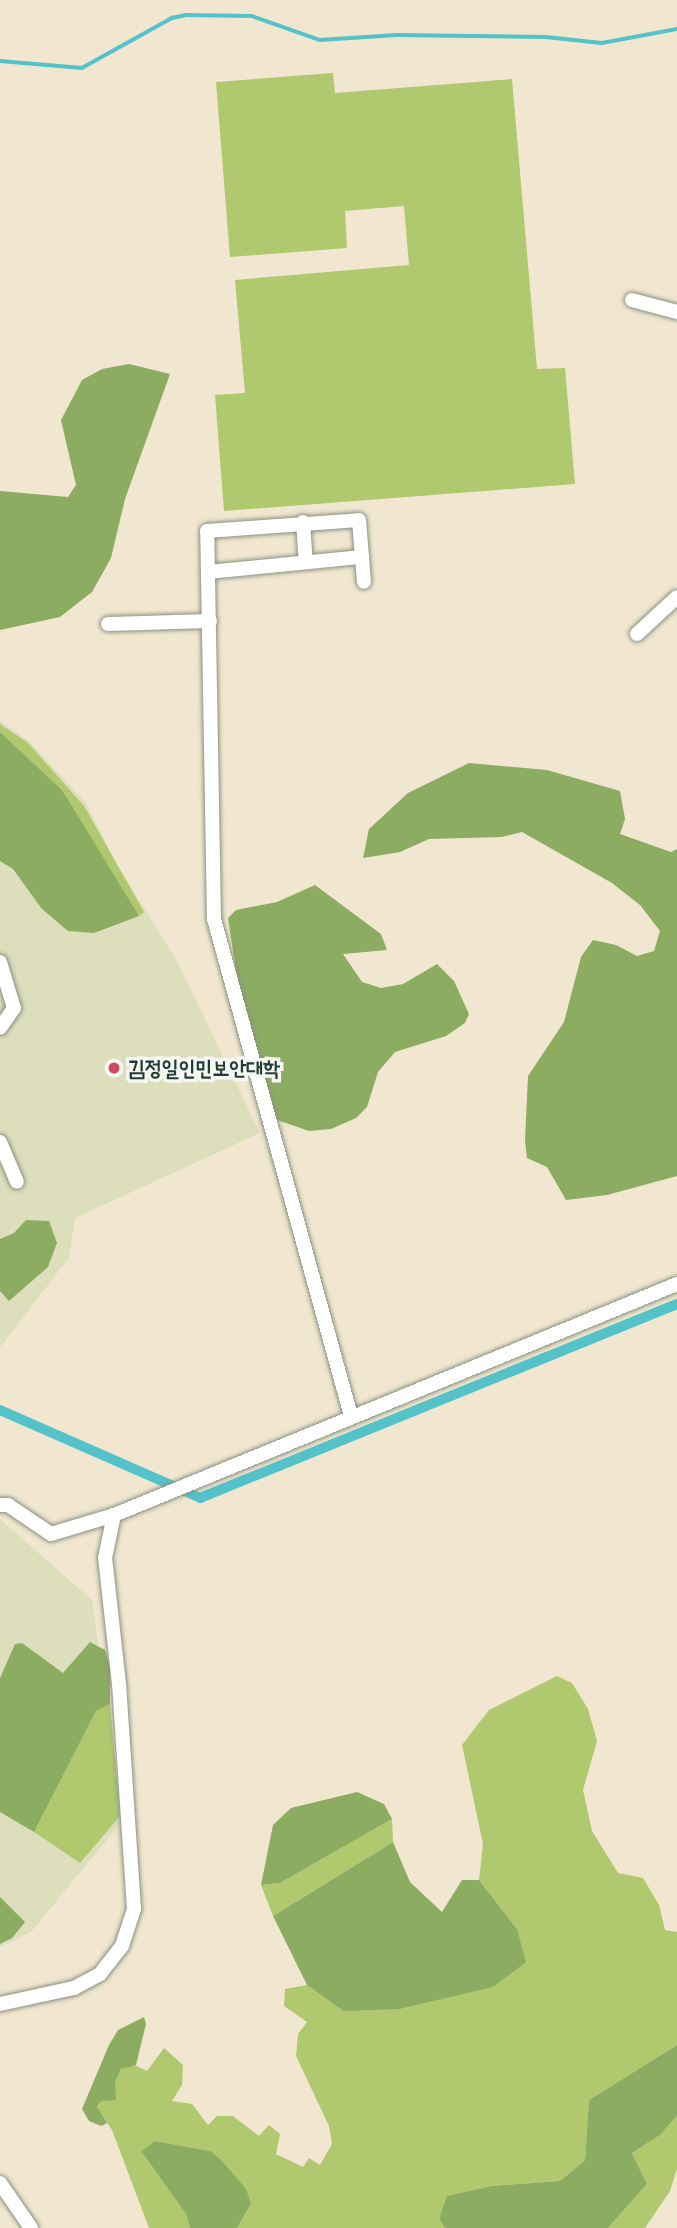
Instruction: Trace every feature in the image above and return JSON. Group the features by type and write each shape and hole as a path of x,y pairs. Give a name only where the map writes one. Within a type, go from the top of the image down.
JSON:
{"street":[{"path":"632,300 677,312"},
{"path":"351,1416 214,919 207,531 214,527 359,520 364,582"},
{"path":"303,522 306,561"},
{"path":"208,572 362,556"},
{"path":"637,634 677,597"},
{"path":"108,624 210,621"},
{"path":"0,962 14,1007 0,1028"},
{"path":"0,1142 17,1182"},
{"path":"0,1505 8,1505 51,1534 114,1515 162,1493 677,1284"},
{"path":"0,2004 74,1988 100,1975 122,1946 134,1909 120,1698 104,1558 114,1515"},
{"path":"0,2183 31,2228"}],"shaded area":[{"name":"김정일인민보안대학","path":"0,721 29,741 86,803 116,863 178,963 260,1133 75,1218 69,1258 0,1347"},
{"path":"0,1519 92,1600 123,1820 31,1932 0,1947"}],"green space":[{"path":"333,73 335,93 512,79 537,369 565,368 575,484 224,511 215,395 245,393 235,280 409,265 404,206 345,211 347,248 230,257 216,82"},
{"path":"129,364 170,374 125,499 111,558 92,592 60,617 0,630 0,491 68,497 76,485 61,420 82,380 102,369"},
{"path":"0,724 28,743 84,806 144,912 139,916 111,877 62,790 0,732"},
{"path":"0,732 62,790 139,916 94,933 68,931 42,909 13,869 0,861"},
{"path":"469,763 547,770 620,791 625,819 620,834 671,852 677,849 677,1176 607,1195 566,1200 547,1167 527,1158 525,1141 528,1076 564,1022 581,957 593,940 616,945 637,956 654,951 660,931 640,905 612,883 522,832 502,837 429,839 400,852 363,858 369,829 408,793"},
{"path":"315,885 381,934 387,950 343,954 362,982 381,988 403,984 437,964 454,981 469,1014 465,1023 446,1036 395,1052 378,1072 367,1107 356,1118 331,1129 309,1131 274,1119 236,971 228,918 236,910 277,902"},
{"path":"26,1220 49,1221 57,1243 48,1267 9,1301 0,1291 0,1239 14,1233"},
{"path":"90,1642 105,1650 110,1668 110,1704 96,1711 34,1832 0,1812 0,1678 15,1644 22,1643 63,1673"},
{"path":"557,1676 572,1683 588,1709 597,1741 583,1790 592,1831 618,1873 643,1878 659,1905 665,1930 677,1932 677,2045 589,2100 585,2160 560,2181 491,2186 448,2196 439,2219 445,2228 237,2228 251,2204 210,2151 155,2141 141,2151 186,2214 190,2228 149,2228 112,2130 97,2108 101,2101 115,2099 115,2081 121,2069 132,2064 147,2071 164,2048 183,2065 182,2085 172,2101 192,2104 208,2125 217,2116 233,2116 259,2136 269,2125 280,2134 276,2154 303,2167 309,2158 320,2165 332,2144 329,2126 296,2056 298,2034 307,2022 284,2006 285,1989 307,1985 343,2011 493,1987 517,1929 479,1880 483,1844 462,1745 489,1710"},
{"path":"110,1704 120,1816 80,1863 34,1832 96,1711"},
{"path":"357,1792 384,1804 392,1819 280,1883 261,1885 273,1825 291,1808"},
{"path":"392,1819 393,1842 273,1916 261,1885 280,1883"},
{"path":"393,1842 410,1882 442,1912 462,1880 479,1880 517,1929 526,1962 493,1987 399,2009 343,2011 307,1985 273,1916"},
{"path":"0,1897 25,1922 12,1938 0,1944"},
{"path":"144,2017 146,2024 136,2065 121,2069 115,2082 116,2100 101,2101 97,2107 107,2123 101,2126 89,2121 82,2109 109,2045 118,2030"},
{"path":"677,2045 677,2116 660,2135 632,2153 647,2184 608,2228 445,2228 439,2219 447,2196 491,2186 560,2181 585,2160 589,2100"},
{"path":"677,2116 677,2169 670,2191 645,2228 608,2228 647,2184 632,2153 660,2135"},
{"path":"155,2141 210,2151 221,2160 246,2189 251,2204 237,2228 190,2228 186,2214 141,2151"}],"waterway":[{"path":"0,61 82,68 172,18 186,15 252,16 320,40 397,35 546,37 602,43 677,29"},
{"path":"0,1410 200,1498 677,1304"}],"place":[{"name":"김정일인민보안대학","path":"114,1068"}]}
